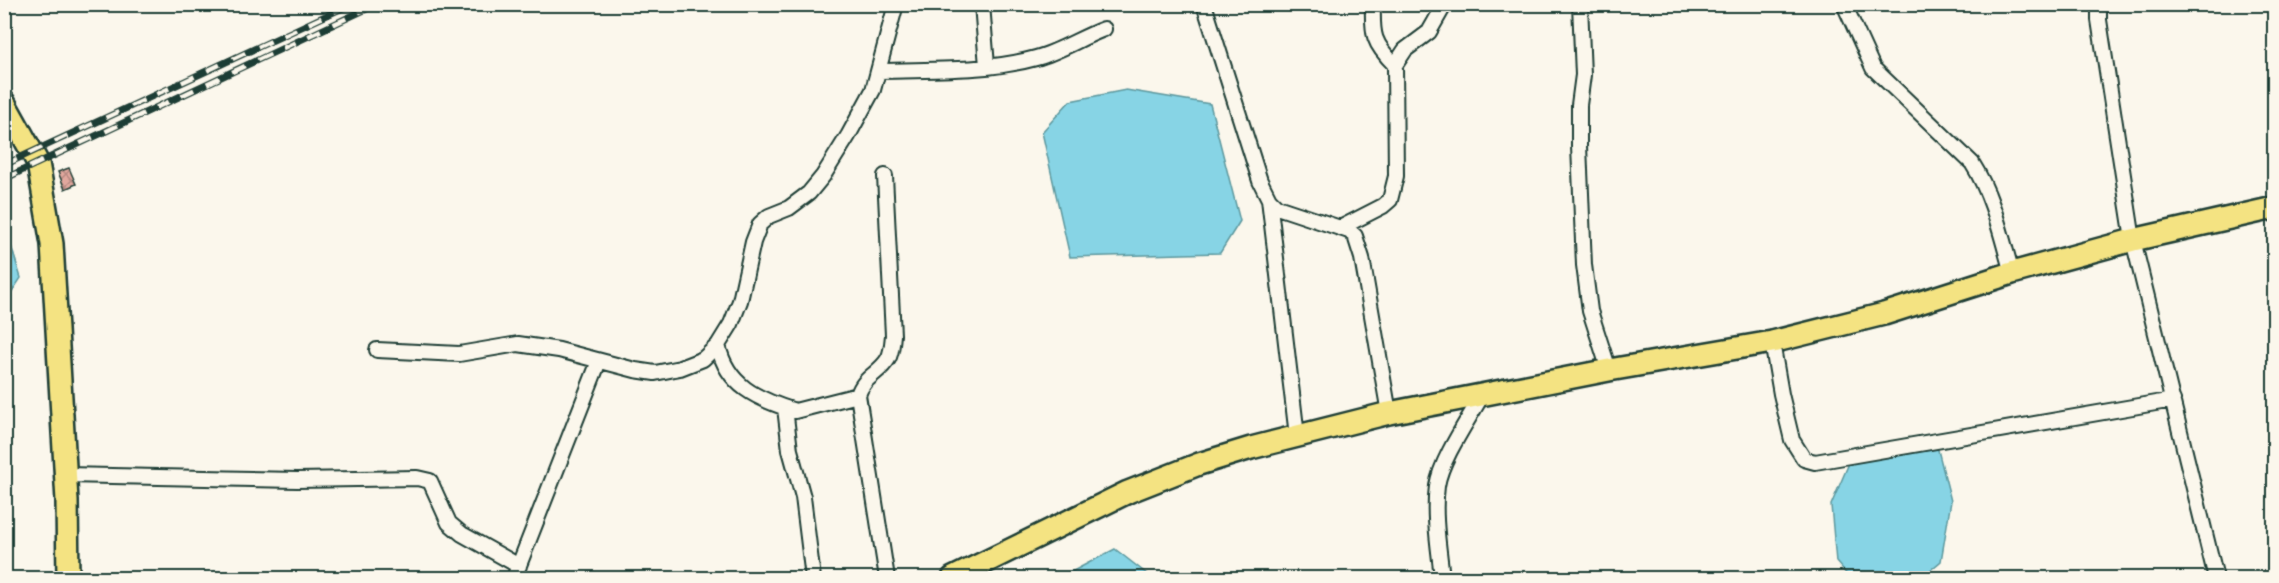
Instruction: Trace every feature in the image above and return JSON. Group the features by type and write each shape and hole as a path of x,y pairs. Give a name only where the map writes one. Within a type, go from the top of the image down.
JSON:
{"main road":[{"path":"4,102 38,163 52,244 66,475 68,579"},
{"path":"963,577 1128,492 1251,447 1389,413 1609,370 1772,342 1884,314 2012,273 2133,240 2274,208"}],"street":[{"path":"377,350 459,354 518,344 559,350 655,373 680,368 703,359 718,345 731,324 740,301 753,242 760,224 769,216 796,203 809,193 823,176 873,90 896,4"},
{"path":"982,4 987,66"},
{"path":"1204,4 1260,181 1269,199 1277,207 1288,212 1342,227 1355,236 1362,258 1389,413"},
{"path":"1373,4 1373,37 1379,50 1395,65"},
{"path":"1342,227 1383,206 1394,192 1397,143 1395,65 1405,50 1429,32 1445,4"},
{"path":"1580,4 1583,75 1579,105 1579,146 1585,284 1590,311 1609,370"},
{"path":"1844,4 1873,68 1972,163 1987,189 2012,273"},
{"path":"2099,4 2099,20 2133,240 2216,579"},
{"path":"879,71 987,66 1038,57 1104,28"},
{"path":"885,176 892,342 888,359 862,384 858,395 887,579"},
{"path":"1269,199 1298,436"},
{"path":"1772,342 1780,394 1792,440 1804,459 1815,462 2173,400"},
{"path":"718,345 722,361 733,378 755,397 785,408 795,411 858,395"},
{"path":"66,475 297,480 417,478 430,482 449,523 516,572 599,360"},
{"path":"1442,579 1436,512 1437,486 1442,469 1482,395"},
{"path":"785,408 790,450 803,497 813,579"}],"water":[{"path":"1126,90 1210,104 1240,221 1220,253 1070,257 1042,132 1070,101"},
{"path":"5,235 9,239 21,278 5,302"},
{"path":"1937,446 1951,501 1941,561 1921,578 1850,578 1836,562 1831,505 1850,461"},
{"path":"1115,549 1152,578 1060,578"}],"building":[{"path":"69,168 76,184 65,189 58,172"}],"railway":[{"path":"4,165 351,4"},
{"path":"4,179 377,4"}]}
